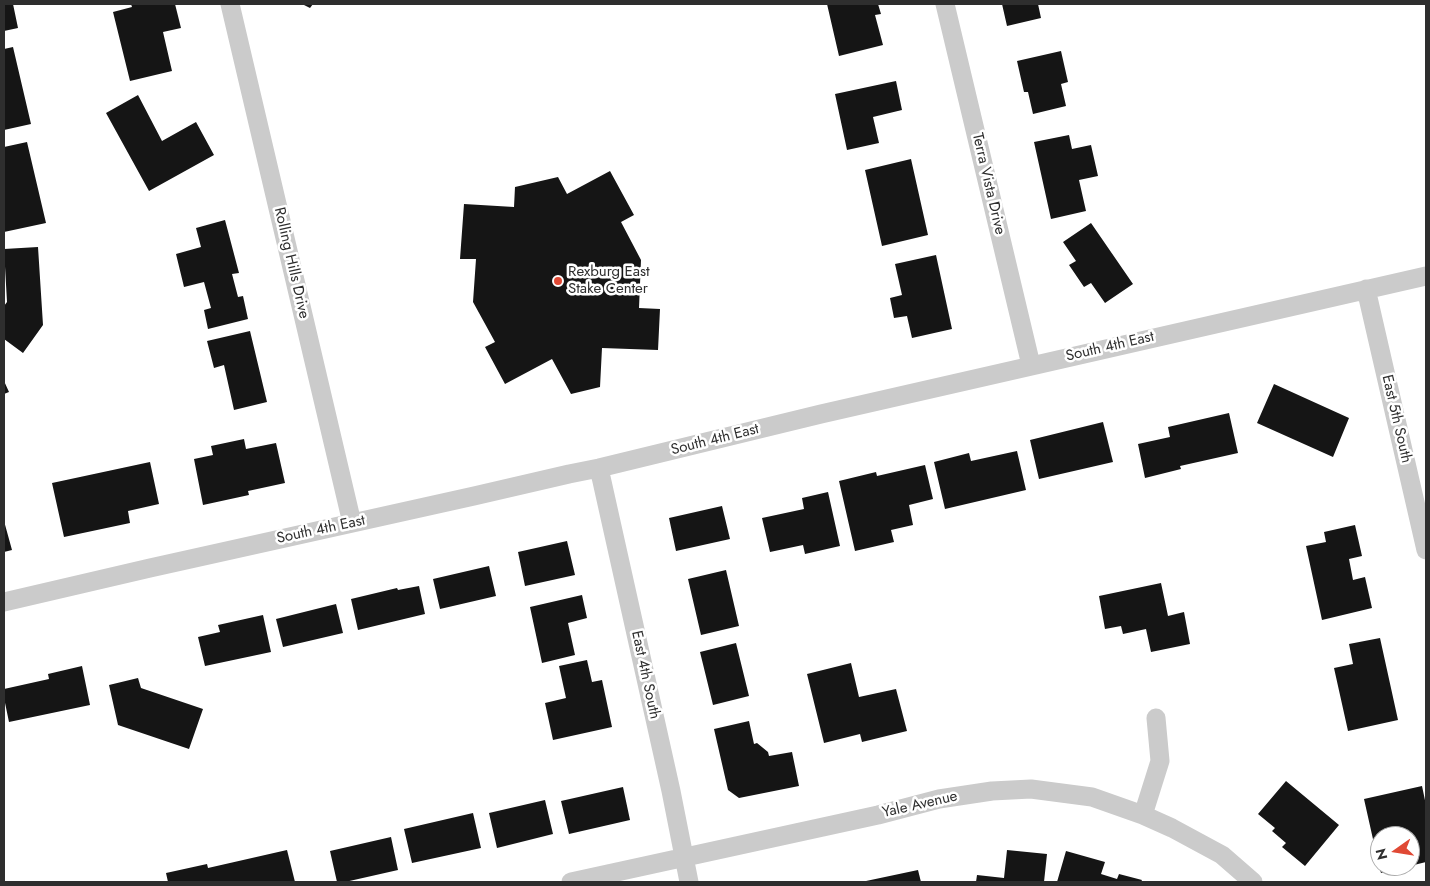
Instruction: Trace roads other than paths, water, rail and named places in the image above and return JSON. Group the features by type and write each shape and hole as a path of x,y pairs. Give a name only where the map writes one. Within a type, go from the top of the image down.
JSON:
{"street":[{"name":"Rolling Hills Drive","path":"230,4 352,523"},
{"name":"Terra Vista Drive","path":"945,4 1032,365"},
{"name":"South 4th East","path":"4,602 599,468 760,428 1426,276"},
{"name":"East 5th South","path":"1366,289 1426,550"},
{"name":"East 4th South","path":"599,468 671,791 689,882"},
{"path":"1143,815 1160,761 1156,718"},
{"name":"Yale Avenue","path":"571,882 878,815 939,799 1031,789 1092,797 1143,815 1172,828 1222,855 1253,882"}],"place":[{"name":"Rexburg East Stake Center","path":"558,281"}]}
